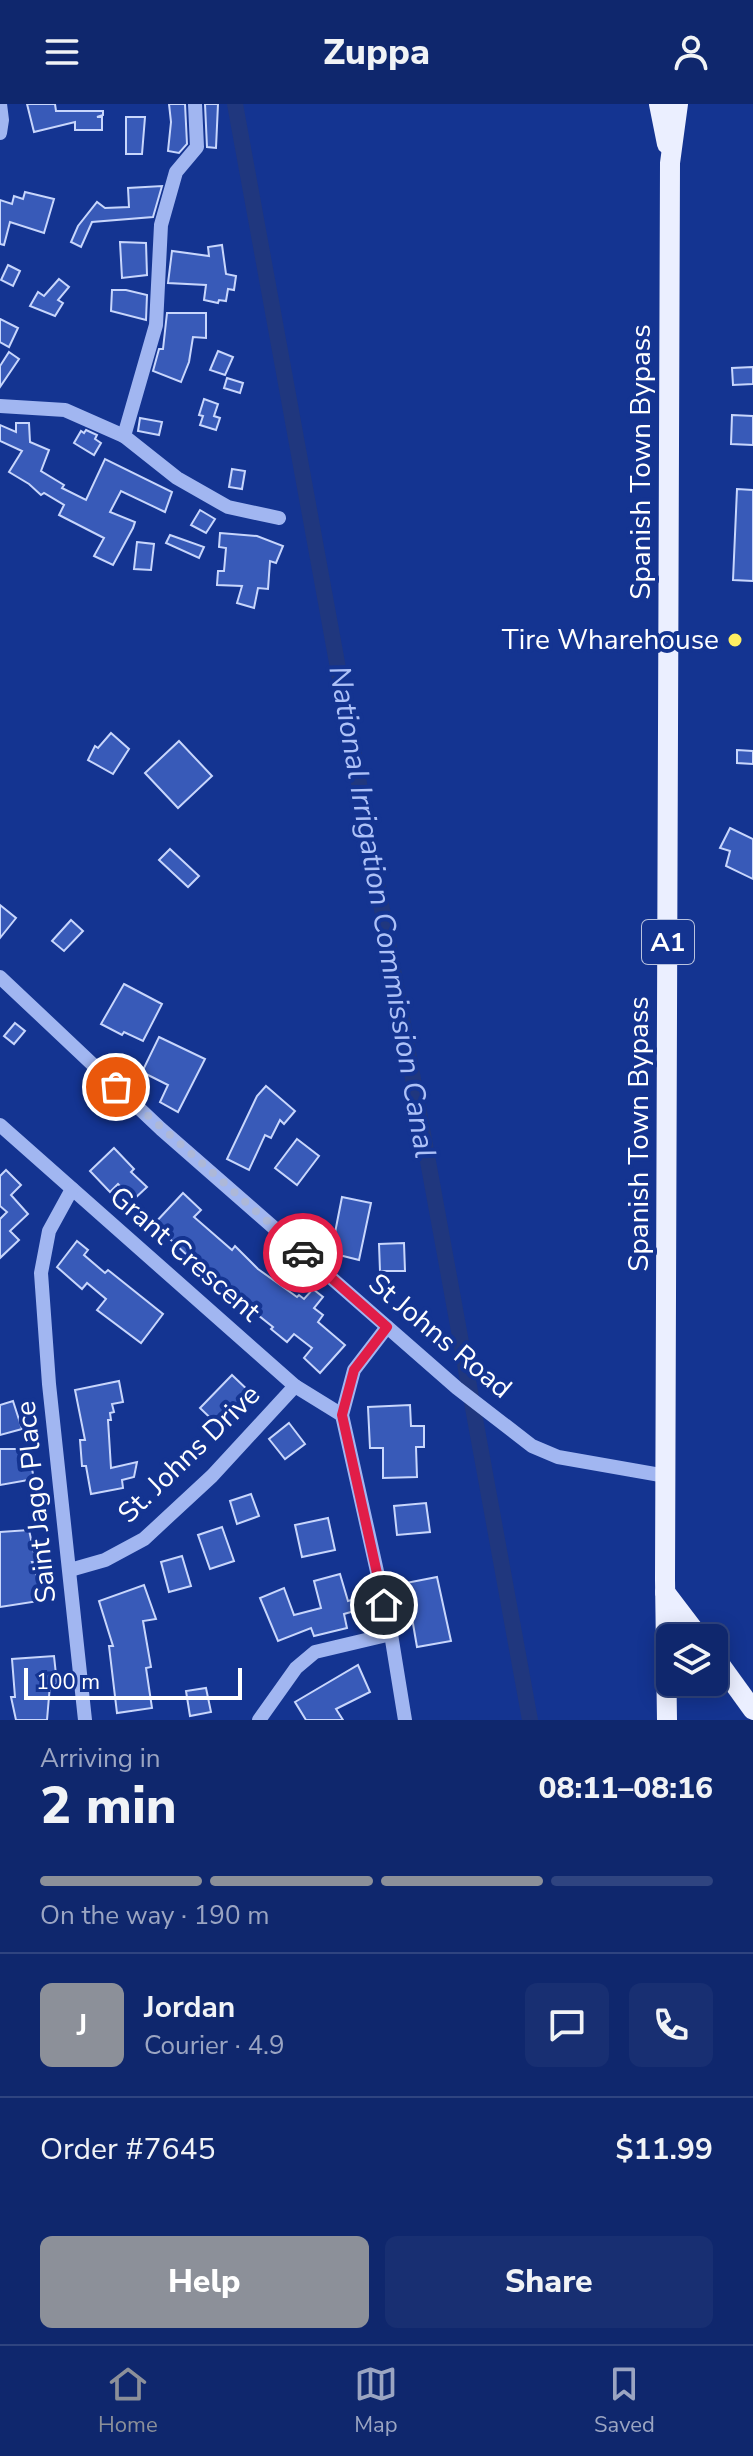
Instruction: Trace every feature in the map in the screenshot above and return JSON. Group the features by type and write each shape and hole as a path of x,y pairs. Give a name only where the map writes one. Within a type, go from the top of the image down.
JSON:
{"main road":[{"name":"Spanish Town Bypass","path":"659,104 670,163"},
{"name":"Spanish Town Bypass","path":"667,1720 670,163 678,104"},
{"path":"665,1592 689,1624"},
{"path":"728,1675 753,1710"}],"street":[{"path":"0,104 0,133"},
{"path":"124,436 156,325 161,225 176,172 197,147 195,104"},
{"path":"0,406 65,410 124,436 177,478 228,507 279,518"},
{"name":"St Johns Road","path":"0,977 161,1129 483,1409 543,1453 597,1466 666,1476"},
{"name":"Grant Crescent","path":"0,1125 295,1386 342,1415"},
{"name":"Saint Jago Place","path":"72,1189 49,1231 41,1273 49,1384 85,1720"},
{"path":"387,1327 354,1370 342,1415 391,1634 405,1720"},
{"name":"St. Johns Drive","path":"70,1570 105,1560 144,1539 212,1476 295,1386"},
{"path":"259,1720 296,1668 315,1652 391,1634"}],"building":[{"path":"27,104 55,104 56,111 103,111 103,115 97,117 102,117 102,130 75,130 75,122 34,132"},
{"path":"169,104 185,104 187,144 179,153 168,151"},
{"path":"205,104 218,104 216,148 207,147"},
{"path":"126,117 145,117 142,154 126,154"},
{"path":"162,186 153,217 92,222 81,247 71,242 78,226 97,202 105,208 129,207 128,188"},
{"path":"25,192 54,199 44,233 10,222 4,245 0,244 0,200 12,204 14,196 23,199"},
{"path":"120,242 146,243 147,275 122,278"},
{"path":"222,245 226,274 236,276 234,290 228,289 226,301 204,300 206,285 168,283 172,251 209,256 208,247"},
{"path":"8,265 20,271 13,286 1,280"},
{"path":"59,279 69,287 58,300 63,303 55,316 30,306 38,292 44,296"},
{"path":"112,290 147,295 146,320 111,311"},
{"path":"167,313 206,313 206,338 193,337 189,362 181,382 153,371 159,349 163,349"},
{"path":"0,319 18,328 9,347 0,342"},
{"path":"218,351 233,357 225,375 210,370"},
{"path":"9,352 19,359 0,387 0,366"},
{"path":"753,367 753,384 733,385 732,368"},
{"path":"227,378 243,383 240,393 224,388"},
{"path":"204,399 218,404 214,416 220,418 216,430 200,425 203,416 199,415"},
{"path":"732,415 753,416 753,445 731,444"},
{"path":"140,418 162,422 159,435 138,431"},
{"path":"16,423 29,423 30,442 49,450 41,471 64,485 62,488 86,500 105,459 172,492 165,512 121,491 110,512 135,522 133,528 113,565 94,556 104,538 59,515 64,505 44,493 41,495 9,472 22,451 0,441 0,425 16,432"},
{"path":"86,430 97,435 95,439 101,443 94,455 74,443 81,431 84,433"},
{"path":"232,469 245,471 242,489 229,487"},
{"path":"737,489 753,490 753,581 733,580"},
{"path":"200,510 215,519 206,533 191,525"},
{"path":"220,533 257,536 283,546 276,563 270,561 268,589 258,588 254,608 237,603 242,586 217,585 218,571 224,571 226,548 219,547"},
{"path":"170,535 204,547 199,558 166,543"},
{"path":"137,542 154,544 151,570 134,569"},
{"path":"111,733 129,749 113,774 88,760 95,746 98,748"},
{"path":"179,741 212,776 178,808 145,773"},
{"path":"737,750 753,751 753,764 737,763"},
{"path":"730,828 753,839 753,879 726,866 730,851 720,848"},
{"path":"170,849 199,876 188,887 159,860"},
{"path":"0,905 16,918 0,938"},
{"path":"71,920 83,931 64,951 52,941"},
{"path":"124,984 162,1004 143,1041 101,1024"},
{"path":"15,1023 25,1031 14,1044 4,1036"},
{"path":"159,1037 205,1059 178,1112 160,1102 168,1085 142,1072"},
{"path":"266,1086 295,1111 284,1124 280,1120 271,1138 265,1135 249,1170 227,1159 257,1096"},
{"path":"297,1139 319,1156 297,1185 275,1168"},
{"path":"114,1148 134,1169 131,1172 147,1187 133,1200 118,1184 110,1192 90,1171"},
{"path":"6,1170 21,1185 11,1195 28,1214 10,1231 19,1240 0,1258 0,1219 7,1212 0,1206 0,1176"},
{"path":"183,1193 201,1210 194,1217 232,1250 235,1246 258,1269 297,1297 299,1295 304,1299 313,1289 323,1297 314,1308 323,1315 318,1322 345,1345 320,1373 304,1358 312,1348 294,1334 287,1342 154,1224"},
{"path":"342,1197 371,1203 359,1260 331,1253"},
{"path":"77,1241 88,1250 84,1255 105,1273 108,1270 163,1314 141,1343 97,1310 106,1299 87,1283 82,1289 57,1267"},
{"path":"404,1243 405,1271 380,1271 379,1244"},
{"path":"232,1375 256,1398 224,1431 200,1408"},
{"path":"119,1381 123,1402 112,1404 114,1412 110,1413 111,1420 108,1420 111,1468 137,1462 134,1477 122,1480 123,1488 91,1494 86,1466 82,1466 80,1440 85,1440 75,1390"},
{"path":"13,1401 22,1429 0,1435 0,1405"},
{"path":"410,1405 411,1426 424,1426 424,1447 416,1447 417,1477 383,1478 383,1448 370,1448 368,1407"},
{"path":"289,1423 305,1444 285,1459 269,1439"},
{"path":"0,1449 28,1449 34,1479 0,1485"},
{"path":"251,1494 259,1516 237,1524 230,1501"},
{"path":"426,1503 430,1532 397,1535 394,1506"},
{"path":"328,1518 335,1550 302,1557 295,1525"},
{"path":"222,1527 234,1561 210,1569 198,1535"},
{"path":"29,1530 36,1562 32,1562 45,1600 0,1607 0,1532"},
{"path":"182,1556 191,1586 169,1592 161,1562"},
{"path":"340,1574 348,1601 355,1599 358,1610 344,1614 347,1628 314,1636 311,1628 278,1641 260,1598 284,1588 294,1615 321,1608 314,1581"},
{"path":"437,1577 451,1641 417,1647 406,1583"},
{"path":"144,1585 156,1619 143,1621 151,1667 146,1668 152,1708 117,1713 109,1646 113,1646 99,1601"},
{"path":"54,1656 57,1684 50,1685 47,1720 16,1720 11,1697 15,1697 12,1659"},
{"path":"358,1665 370,1692 336,1709 343,1720 306,1720 295,1702"},
{"path":"206,1688 211,1712 190,1716 186,1691"}],"waterway":[{"name":"National Irrigation Commission Canal","path":"235,104 530,1720"}],"way so far":[{"path":"116,1087 303,1253"}],"place":[{"name":"Tire Wharehouse","path":"735,640"}],"route":[{"path":"303,1253 387,1327 354,1370 342,1415 384,1605"}]}
